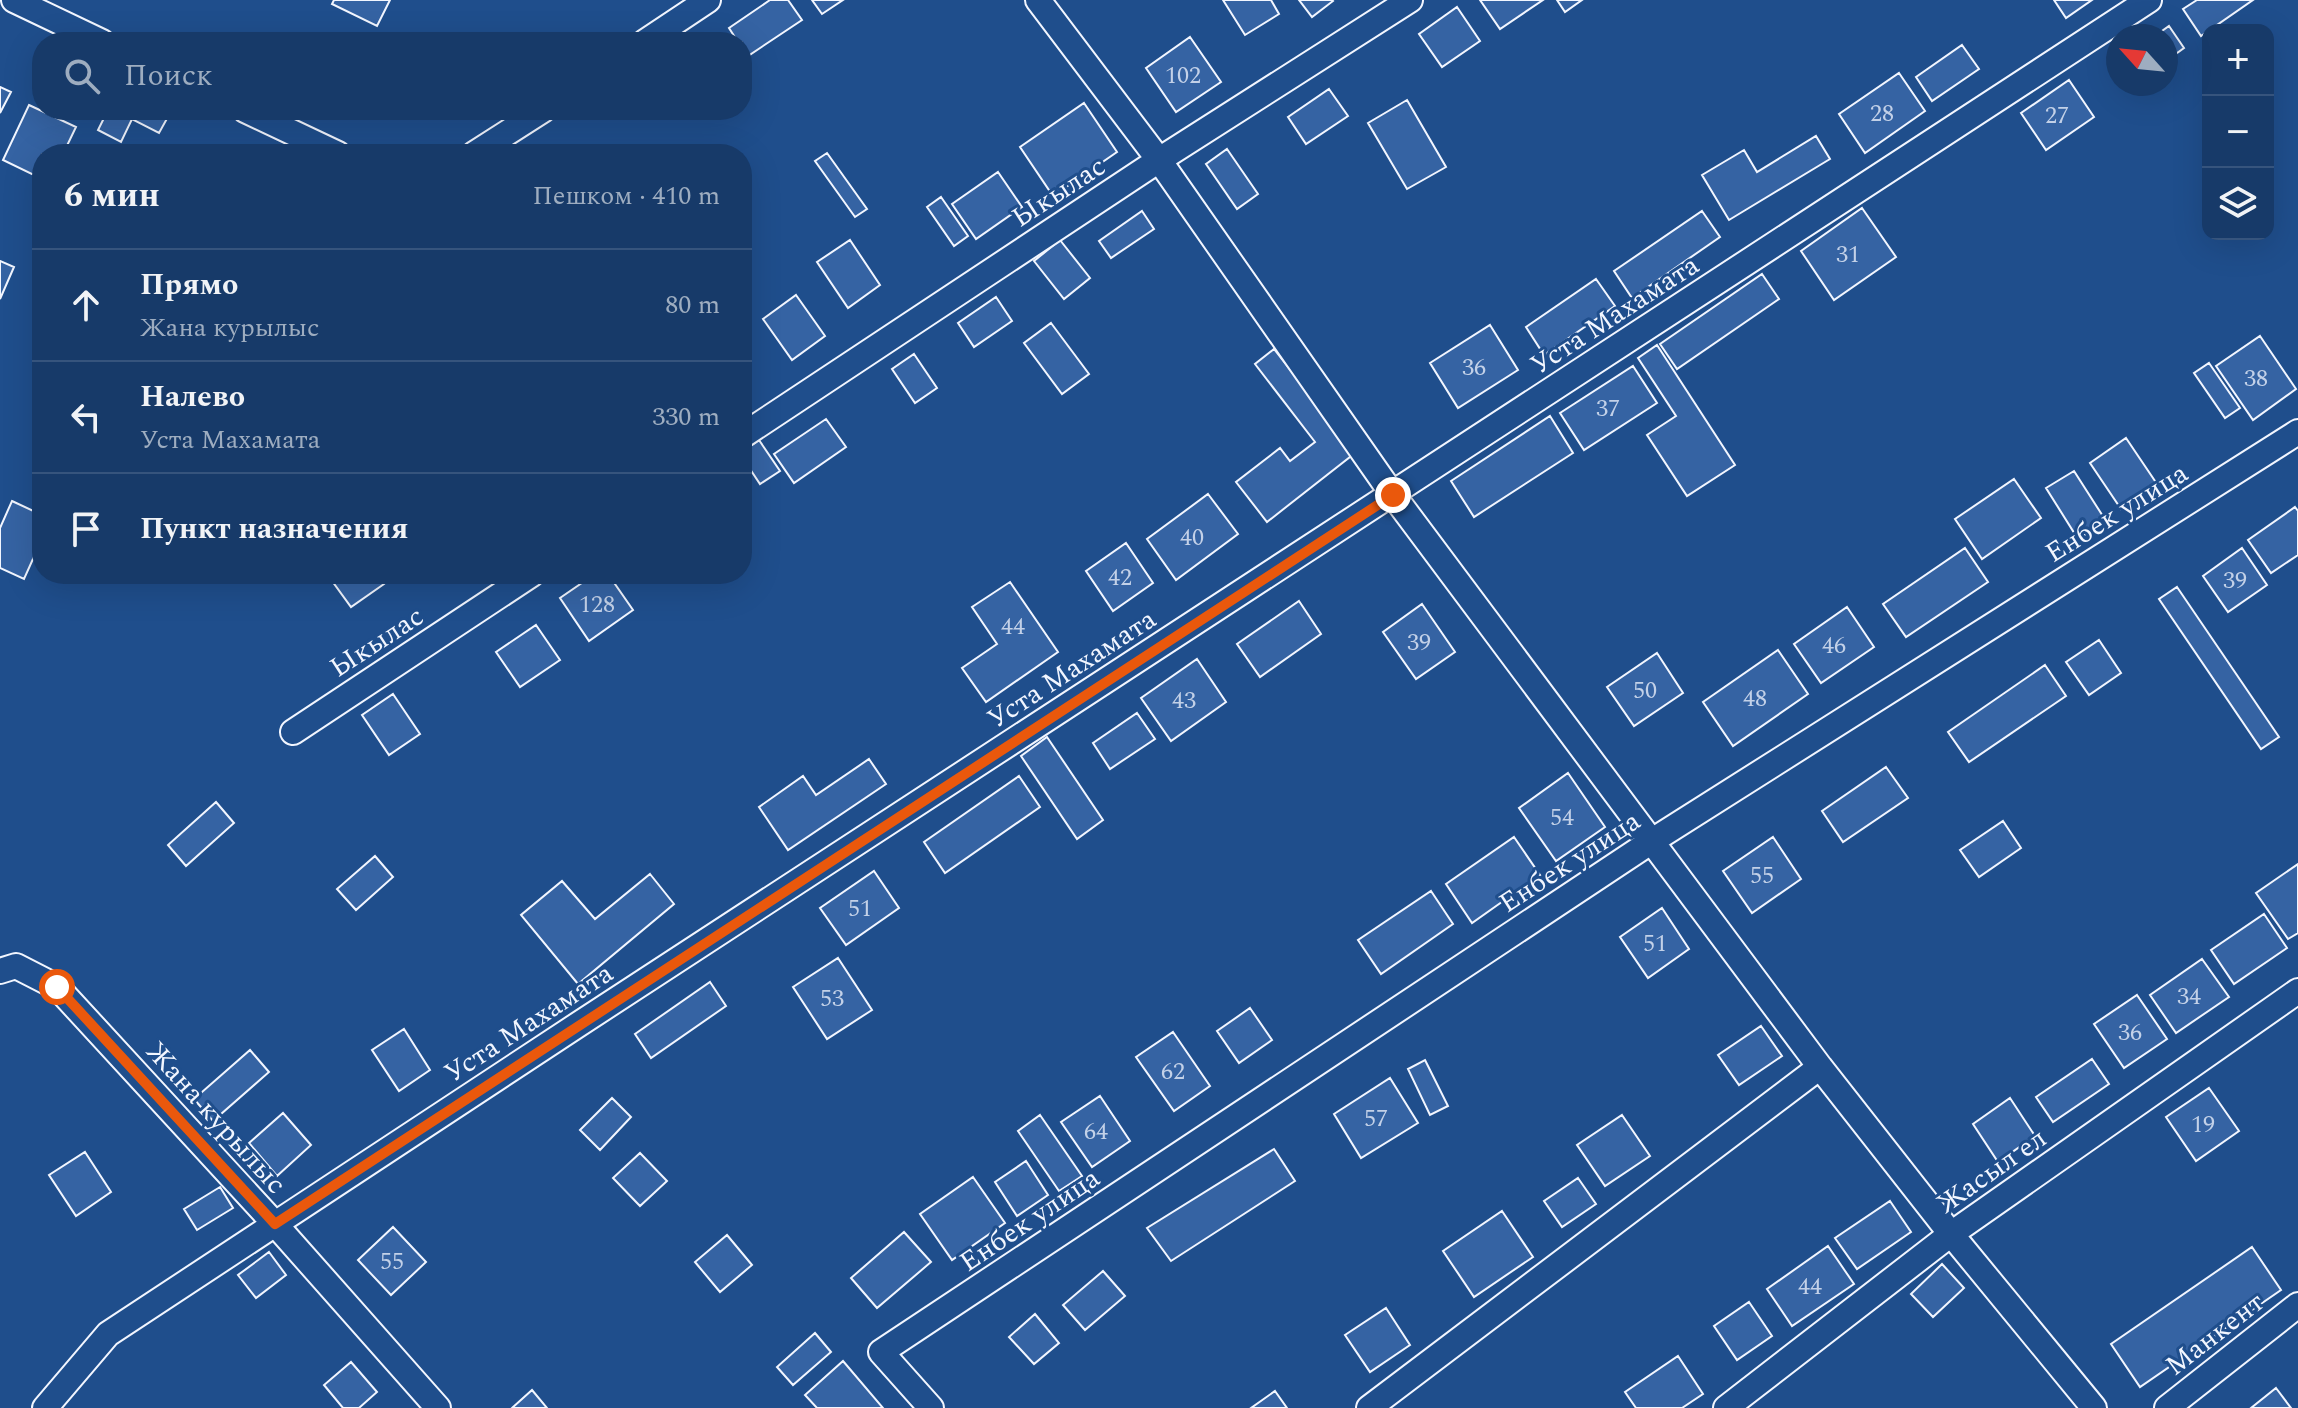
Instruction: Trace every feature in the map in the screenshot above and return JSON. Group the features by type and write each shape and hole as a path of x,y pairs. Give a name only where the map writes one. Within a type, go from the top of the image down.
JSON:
{"street":[{"path":"14,0 81,32"},
{"path":"660,32 708,0"},
{"path":"1038,0 1159,160 1393,495 1820,1067 1951,1234 2094,1408"},
{"name":"Ыкылас","path":"752,429 1159,160 1410,0"},
{"name":"Уста Махамата","path":"45,1408 108,1334 2149,0"},
{"path":"266,120 317,144"},
{"path":"490,144 527,120"},
{"name":"Енбек улица","path":"931,1408 881,1352 1652,841 2298,432"},
{"name":"Ыкылас","path":"293,732 517,584"},
{"name":"Жана курылыс","path":"0,971 16,966 57,987 275,1224 438,1408"},
{"name":"Жасыл ел","path":"1726,1408 1951,1234 2298,991"},
{"path":"1369,1408 1820,1067"},
{"name":"Манкент","path":"2167,1408 2298,1305"}],"building":[{"path":"334,0 390,0 377,26 332,4"},
{"path":"770,0 788,0 802,20 752,53 752,32 732,32 729,28"},
{"path":"812,0 843,0 822,14"},
{"path":"1223,0 1271,0 1279,14 1245,35"},
{"path":"1299,0 1332,0 1333,1 1312,17"},
{"path":"1480,0 1543,0 1500,29"},
{"path":"1557,0 1582,0 1565,12"},
{"path":"2054,0 2092,0 2066,18"},
{"path":"2197,0 2253,0 2218,24 2202,24 2201,36 2183,9"},
{"path":"1457,7 1480,41 1442,67 1419,34"},
{"path":"1190,37 1221,82 1176,112 1146,68"},
{"path":"1962,45 1979,69 1932,101 1916,77"},
{"path":"1899,73 1925,111 1865,153 1839,114"},
{"path":"2069,80 2094,117 2046,150 2021,113"},
{"path":"0,87 11,92 0,113"},
{"path":"1329,89 1348,116 1306,144 1288,117"},
{"path":"1407,100 1446,167 1407,189 1368,123"},
{"path":"1084,103 1117,152 1053,196 1020,147"},
{"path":"29,105 32,106 32,120 61,120 76,127 68,144 32,144 32,174 3,160"},
{"path":"103,120 132,120 121,142 98,130"},
{"path":"134,120 166,120 159,133"},
{"path":"1816,136 1830,159 1729,220 1702,175 1744,150 1757,172"},
{"path":"1227,149 1258,194 1237,209 1206,164"},
{"path":"827,153 867,209 855,217 815,161"},
{"path":"998,172 1022,207 976,239 952,204"},
{"path":"941,197 968,236 954,246 927,207"},
{"path":"1862,208 1896,257 1834,300 1801,251"},
{"path":"1142,211 1154,229 1111,258 1099,241"},
{"path":"1702,211 1720,237 1632,298 1614,271"},
{"path":"850,240 880,285 848,308 817,262"},
{"path":"1060,240 1090,278 1064,299 1034,261"},
{"path":"0,261 14,267 0,299"},
{"path":"1762,274 1779,299 1677,369 1660,344"},
{"path":"1596,279 1615,306 1544,355 1526,327"},
{"path":"796,295 825,336 792,360 763,319"},
{"path":"996,297 1012,321 974,347 958,323"},
{"path":"1051,323 1089,374 1062,394 1024,343"},
{"path":"1490,325 1518,370 1458,408 1430,363"},
{"path":"2260,336 2296,389 2253,420 2216,366"},
{"path":"1657,345 1735,465 1687,496 1647,435 1676,416 1638,358"},
{"path":"1274,349 1355,453 1267,522 1236,482 1280,448 1290,461 1315,442 1255,364"},
{"path":"914,354 937,388 915,403 892,369"},
{"path":"2209,363 2240,408 2225,418 2194,373"},
{"path":"1633,366 1657,403 1584,450 1560,413"},
{"path":"1550,416 1573,453 1474,517 1451,481"},
{"path":"826,419 846,447 794,483 774,454"},
{"path":"2126,438 2157,484 2121,509 2090,463"},
{"path":"759,440 780,471 760,484 752,472 752,445"},
{"path":"2074,471 2106,521 2078,539 2046,488"},
{"path":"2014,479 2041,518 1982,559 1955,519"},
{"path":"1208,494 1238,534 1176,580 1147,539"},
{"path":"12,501 32,510 32,561 24,579 0,568 0,528"},
{"path":"2295,507 2298,511 2298,555 2271,573 2248,540"},
{"path":"1126,543 1153,583 1113,611 1086,571"},
{"path":"1965,548 1988,582 1906,637 1883,604"},
{"path":"2242,548 2267,585 2228,612 2203,576"},
{"path":"1010,582 1058,652 986,702 962,668 997,644 972,607"},
{"path":"334,584 384,584 351,607"},
{"path":"580,584 615,584 633,610 589,641 560,598"},
{"path":"2177,587 2279,737 2261,749 2159,599"},
{"path":"1299,601 1321,634 1260,677 1237,644"},
{"path":"1422,604 1455,652 1416,679 1383,632"},
{"path":"1847,607 1874,647 1821,683 1794,644"},
{"path":"536,625 560,660 520,687 496,652"},
{"path":"2099,640 2121,673 2089,695 2066,662"},
{"path":"1778,650 1808,694 1733,746 1703,702"},
{"path":"1657,653 1683,693 1634,726 1607,687"},
{"path":"1197,659 1226,702 1171,741 1141,698"},
{"path":"2045,665 2066,696 1969,762 1948,732"},
{"path":"393,694 420,734 389,755 362,715"},
{"path":"1137,713 1155,739 1110,769 1093,743"},
{"path":"1047,737 1103,820 1077,839 1021,756"},
{"path":"869,759 886,784 788,850 759,807 803,776 816,795"},
{"path":"1886,767 1908,798 1843,842 1822,811"},
{"path":"1568,773 1605,827 1556,861 1519,808"},
{"path":"1019,776 1040,807 945,873 924,842"},
{"path":"216,802 234,823 186,866 168,845"},
{"path":"2003,821 2021,848 1979,877 1960,850"},
{"path":"1514,837 1540,875 1472,923 1446,884"},
{"path":"1773,837 1801,879 1752,913 1723,871"},
{"path":"375,856 393,877 356,910 337,889"},
{"path":"2298,864 2298,933 2288,939 2256,893"},
{"path":"874,871 899,908 846,945 820,908"},
{"path":"650,874 674,904 578,984 521,915 562,881 595,919"},
{"path":"1431,891 1453,924 1381,974 1358,940"},
{"path":"1662,908 1689,949 1648,978 1620,937"},
{"path":"2264,914 2287,948 2234,984 2211,950"},
{"path":"838,958 872,1010 827,1039 793,987"},
{"path":"2202,959 2229,997 2176,1033 2150,995"},
{"path":"710,982 726,1006 651,1058 635,1034"},
{"path":"2137,995 2167,1039 2124,1068 2094,1024"},
{"path":"1250,1008 1272,1040 1239,1063 1217,1031"},
{"path":"1761,1026 1782,1056 1739,1085 1718,1055"},
{"path":"404,1029 430,1070 399,1091 372,1050"},
{"path":"1173,1032 1210,1086 1174,1111 1136,1057"},
{"path":"250,1050 269,1072 213,1121 194,1099"},
{"path":"2092,1059 2109,1084 2053,1122 2036,1097"},
{"path":"1425,1060 1448,1106 1430,1115 1408,1069"},
{"path":"1390,1078 1418,1123 1361,1158 1334,1114"},
{"path":"2209,1088 2239,1131 2196,1161 2166,1117"},
{"path":"1100,1096 1130,1141 1092,1167 1061,1122"},
{"path":"612,1098 631,1117 600,1150 580,1130"},
{"path":"2010,1098 2035,1136 1998,1162 1973,1124"},
{"path":"283,1113 311,1145 277,1176 249,1143"},
{"path":"1040,1115 1082,1176 1059,1191 1018,1131"},
{"path":"1622,1115 1650,1156 1605,1186 1577,1145"},
{"path":"1274,1149 1295,1181 1171,1261 1147,1228"},
{"path":"85,1152 111,1192 76,1216 49,1175"},
{"path":"640,1153 667,1181 640,1206 613,1178"},
{"path":"1026,1161 1048,1195 1017,1216 995,1182"},
{"path":"973,1177 1005,1223 952,1260 920,1214"},
{"path":"1578,1178 1596,1204 1562,1227 1544,1201"},
{"path":"220,1187 233,1208 197,1230 184,1209"},
{"path":"1890,1201 1911,1232 1857,1269 1835,1238"},
{"path":"1502,1211 1533,1257 1474,1297 1443,1251"},
{"path":"393,1227 426,1262 391,1295 358,1260"},
{"path":"904,1232 931,1262 877,1308 851,1278"},
{"path":"727,1235 752,1265 720,1292 695,1262"},
{"path":"1828,1246 1854,1284 1792,1326 1767,1289"},
{"path":"2252,1247 2281,1290 2140,1387 2111,1344"},
{"path":"269,1252 286,1275 256,1298 238,1275"},
{"path":"1942,1264 1964,1288 1933,1317 1911,1294"},
{"path":"1103,1271 1125,1296 1085,1330 1063,1305"},
{"path":"1749,1302 1772,1336 1737,1360 1714,1326"},
{"path":"1386,1308 1410,1345 1370,1372 1345,1335"},
{"path":"1035,1314 1059,1343 1034,1364 1009,1337"},
{"path":"815,1333 831,1352 793,1385 777,1367"},
{"path":"1678,1356 1703,1394 1682,1408 1636,1408 1625,1392"},
{"path":"843,1361 883,1408 817,1408 805,1395"},
{"path":"351,1362 377,1392 359,1408 343,1408 324,1385"},
{"path":"2276,1388 2291,1408 2251,1408"},
{"path":"532,1390 547,1408 512,1408"},
{"path":"1275,1391 1287,1408 1251,1408"}],"route":[{"path":"57,987 275,1224 1393,495"}]}
